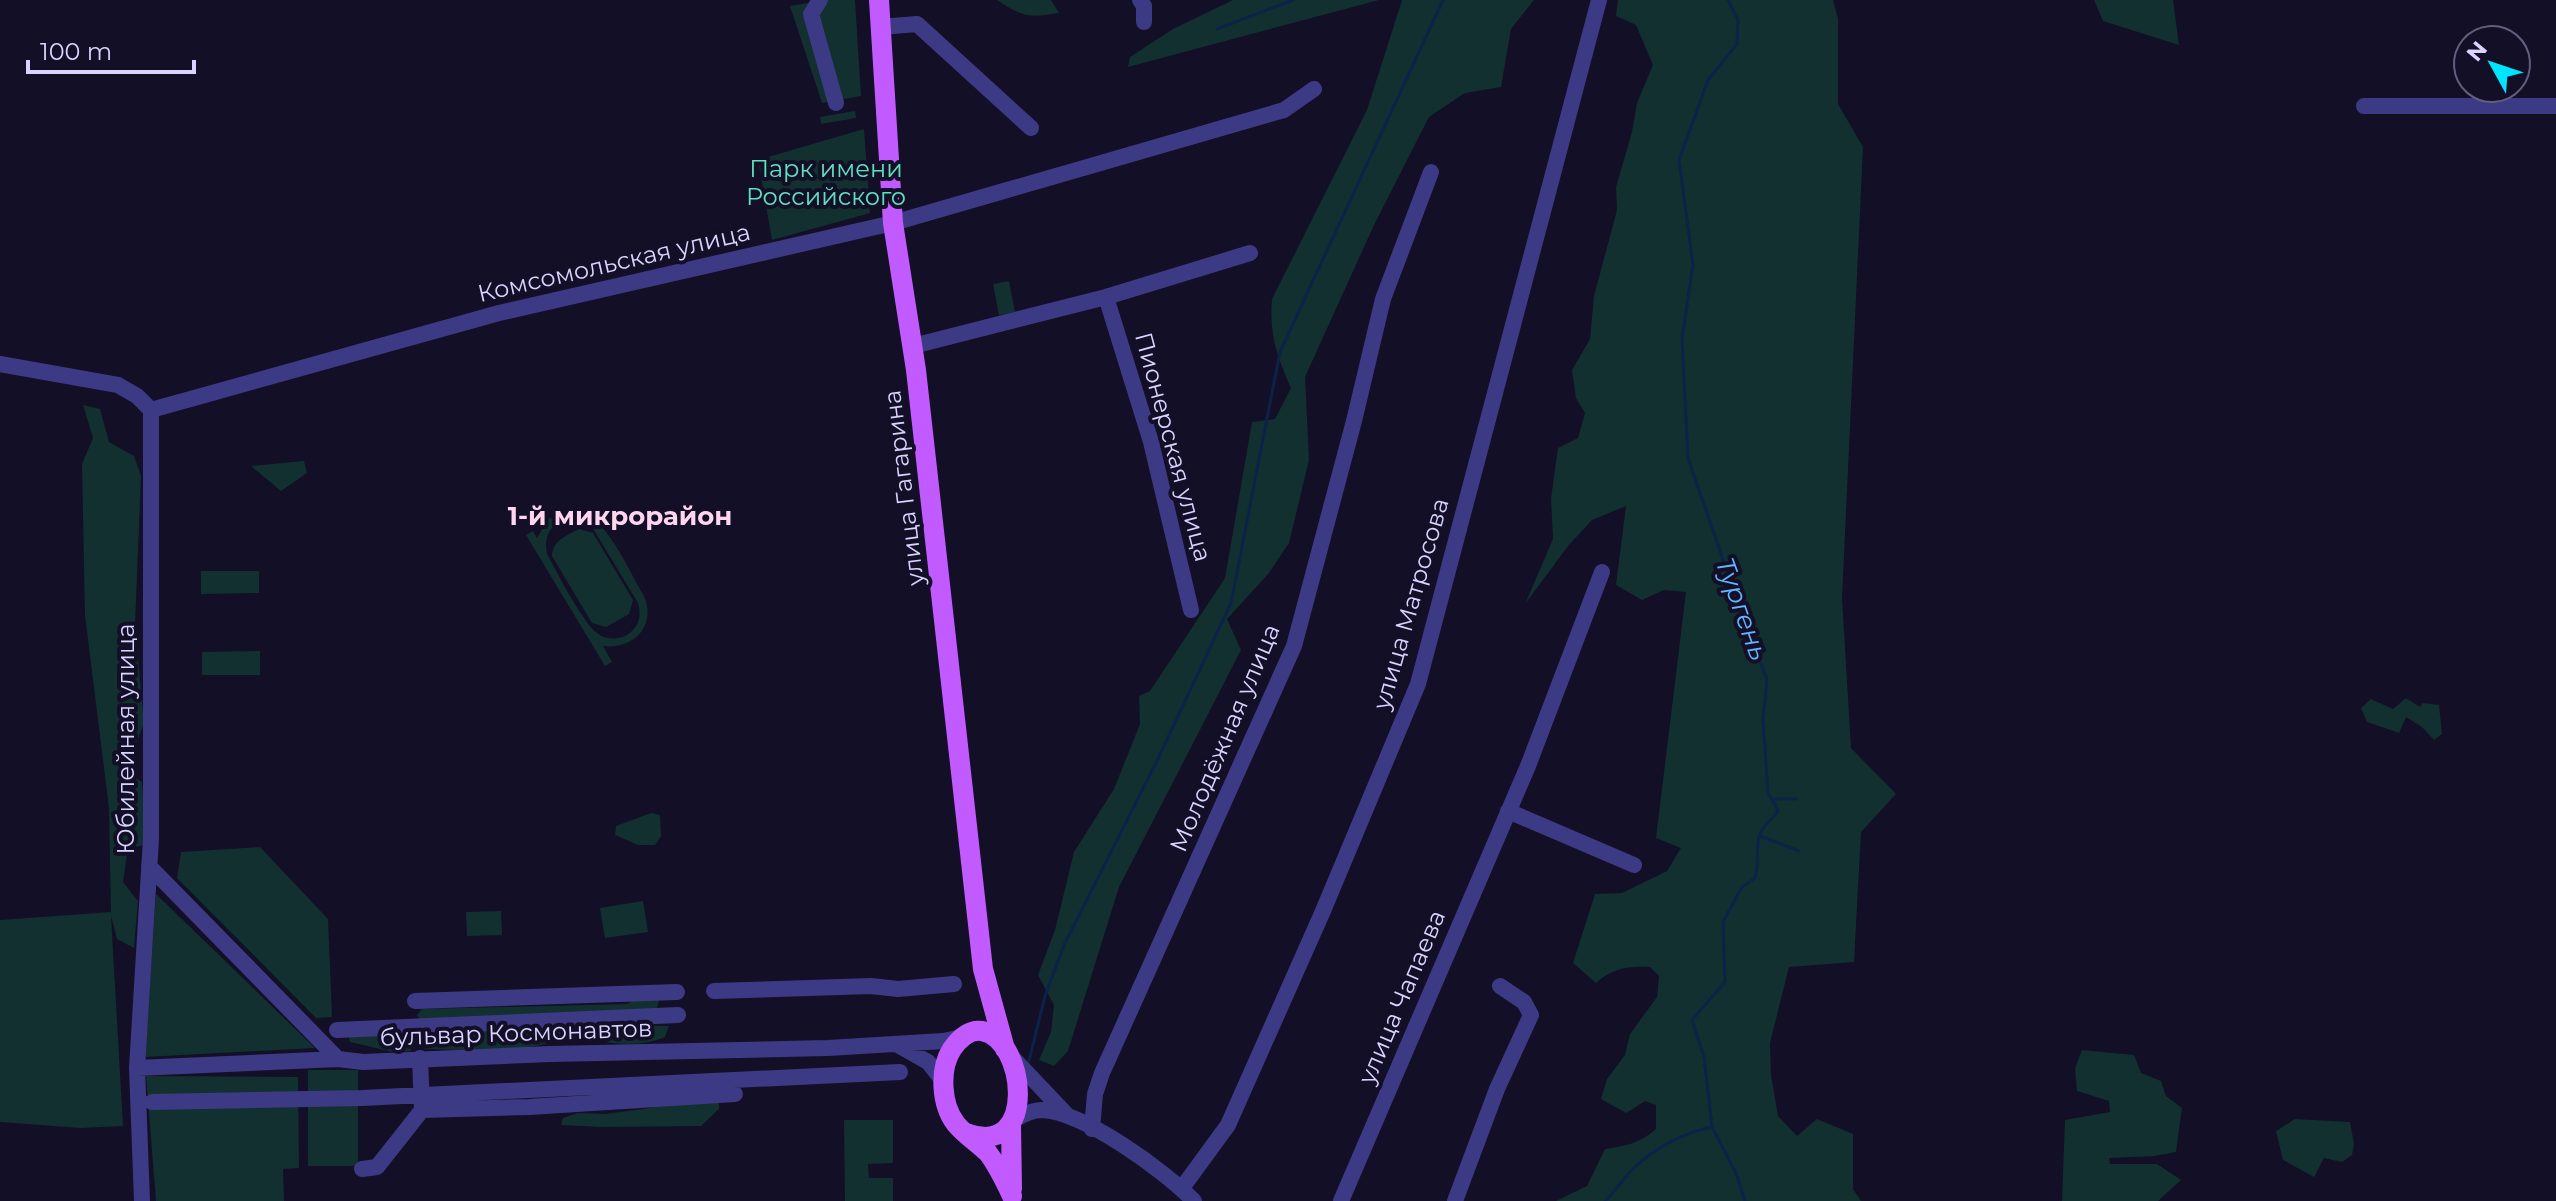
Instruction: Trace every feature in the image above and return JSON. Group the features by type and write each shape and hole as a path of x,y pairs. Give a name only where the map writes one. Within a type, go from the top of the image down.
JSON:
{"main road":[{"name":"улица Гагарина","path":"879,0 893,223 913,346 983,969 982,1006 966,1035"},
{"name":"улица Гагарина","path":"983,969 1007,1051"},
{"path":"985,1032 1007,1051 1017,1092 1012,1123 1012,1198 992,1159 952,1119 946,1099 946,1061 966,1035 985,1032"},
{"path":"966,1133 976,1137 993,1136 1012,1123"}],"street":[{"path":"820,0 811,14 836,103"},
{"path":"1140,0 1144,6 1144,22"},
{"name":"улица Матросова","path":"1182,1188 1228,1125 1323,911 1418,684 1599,0"},
{"path":"880,27 917,24 1031,128"},
{"name":"Комсомольская улица","path":"151,410 499,313 893,223 1284,110 1314,89"},
{"path":"2364,106 2556,106"},
{"name":"Молодёжная улица","path":"1092,1129 1095,1094 1102,1073 1294,646 1383,299 1431,172"},
{"path":"913,346 1106,297 1250,253"},
{"name":"Пионерская улица","path":"1106,297 1151,442 1191,610"},
{"path":"0,364 118,385 137,396 151,410"},
{"name":"Юбилейная улица","path":"142,1201 137,1068 149,866 151,410"},
{"name":"улица Чапаева","path":"1341,1201 1508,811 1602,572"},
{"path":"1508,811 1634,865"},
{"path":"149,866 338,1059"},
{"path":"714,991 871,986 898,989 954,984"},
{"path":"1455,1201 1497,1089 1531,1015 1524,1002 1500,986"},
{"path":"415,1001 677,992"},
{"path":"337,1030 678,1015"},
{"name":"бульвар Космонавтов","path":"137,1068 338,1059 363,1062 896,1044 966,1035"},
{"path":"896,1044 928,1062 944,1082"},
{"name":"улица Гагарина","path":"1007,1051 1069,1116 1143,1158 1194,1201"},
{"path":"362,1169 377,1167 422,1102 420,1058"},
{"path":"422,1102 900,1072"},
{"path":"152,1102 422,1102 529,1107 735,1094"},
{"name":"улица Гагарина","path":"1012,1123 1030,1111 1069,1116"}],"green space":[{"path":"825,0 855,0 861,96 822,103 790,6"},
{"path":"997,0 1051,0 1059,13 1026,15"},
{"path":"1233,0 1379,0 1128,67 1130,57 1173,29"},
{"path":"1402,0 1534,0 1511,29 1501,87 1465,93 1429,117 1374,225 1305,377 1309,460 1289,543 1269,573 1227,619 1241,650 1119,887 1068,1051 1054,1066 1039,1060 1051,1032 1054,1005 1038,975 1055,930 1074,852 1114,789 1140,724 1139,696 1150,691 1225,578 1252,422 1275,419 1291,388 1275,345 1272,299 1367,110"},
{"path":"1618,0 1833,0 1838,19 1838,104 1863,147 1842,598 1851,748 1896,794 1861,832 1854,962 1789,967 1770,1043 1771,1075 1778,1116 1797,1136 1817,1119 1853,1134 1853,1189 1861,1201 1556,1201 1587,1186 1605,1149 1632,1143 1656,1129 1656,1105 1645,1101 1626,1113 1601,1099 1607,1079 1625,1055 1630,1034 1657,997 1659,976 1650,967 1627,968 1614,971 1596,983 1573,963 1595,894 1622,893 1667,871 1681,848 1656,838 1686,592 1664,590 1642,600 1616,585 1626,506 1592,520 1568,546 1525,604 1553,539 1551,498 1558,448 1578,438 1585,413 1576,398 1572,370 1590,339 1594,296 1617,210 1616,187 1637,103 1653,65 1636,25 1616,16"},
{"path":"2094,0 2173,0 2179,45 2103,21"},
{"path":"855,111 856,118 821,124 820,117"},
{"name":"Парк имени Российского","path":"864,129 870,213 772,240 758,160"},
{"path":"1009,281 1015,312 999,315 993,284"},
{"path":"83,405 100,409 109,442 134,456 141,476 135,625 144,723 133,751 131,775 142,782 146,845 128,848 123,882 138,901 134,948 117,939 111,916 123,1126 80,1128 0,1122 0,920 111,912 109,808 85,615 82,464 93,438"},
{"path":"304,461 307,473 281,491 251,466"},
{"path":"567,510 592,518 612,541 643,594 647,605 645,625 640,633 624,644 603,646 612,662 605,666 526,535 533,531 537,538 548,519","holes":["566,519 584,520 592,527 638,603 638,622 623,637 605,637 591,627 547,554 548,534 555,525"]},
{"path":"579,529 593,533 633,600 629,614 606,627 592,623 552,556 557,542"},
{"path":"201,571 259,571 259,593 201,594"},
{"path":"260,651 260,675 202,675 202,652"},
{"path":"2406,698 2420,707 2423,703 2439,705 2442,734 2434,740 2422,727 2406,717 2399,733 2367,722 2361,708 2371,699 2393,709"},
{"path":"651,813 660,815 661,836 655,845 638,845 615,835 616,826"},
{"path":"260,847 328,919 332,1017 316,1018 177,878 181,852"},
{"path":"156,894 315,1048 145,1057"},
{"path":"643,901 648,932 605,938 600,908"},
{"path":"501,911 502,935 467,936 466,912"},
{"path":"642,995 660,996 656,1012 421,1021 417,1015 422,1009 627,1004"},
{"path":"585,1026 669,1026 665,1037 635,1044 613,1043 585,1035"},
{"path":"561,1029 562,1039 531,1047 425,1049 428,1034"},
{"path":"348,1035 410,1035 411,1051 393,1052 350,1042"},
{"path":"2082,1050 2134,1055 2141,1073 2161,1081 2166,1096 2182,1108 2176,1152 2109,1158 2110,1164 2157,1164 2181,1180 2158,1201 2062,1201 2065,1120 2110,1112 2109,1101 2077,1091 2075,1068"},
{"path":"308,1070 358,1070 358,1166 308,1166"},
{"path":"146,1076 298,1077 299,1168 283,1169 284,1201 156,1201"},
{"path":"719,1099 719,1109 701,1126 561,1125 563,1118 578,1113 605,1114 650,1108 679,1100"},
{"path":"2295,1119 2350,1122 2354,1144 2352,1155 2342,1162 2324,1158 2314,1177 2283,1160 2276,1131"},
{"path":"844,1120 893,1120 893,1163 868,1164 869,1178 893,1178 893,1201 845,1201"}],"waterway":[{"path":"1217,29 1293,0"},
{"path":"1028,1065 1045,996 1064,945 1156,763 1231,603 1280,352 1443,0"},
{"name":"Тургень","path":"1728,0 1738,20 1737,44 1708,80 1679,160 1693,265 1682,339 1688,458 1767,679 1763,720 1768,793 1778,810 1759,837 1755,878 1742,887 1723,922 1725,982 1692,1020 1704,1057 1712,1127 1736,1173 1745,1201"},
{"path":"1772,799 1796,799"},
{"path":"1760,836 1799,851"},
{"path":"1605,1201 1630,1172 1651,1154 1679,1138 1711,1127"}],"district":[{"name":"1-й микрорайон","path":"620,516"}]}
